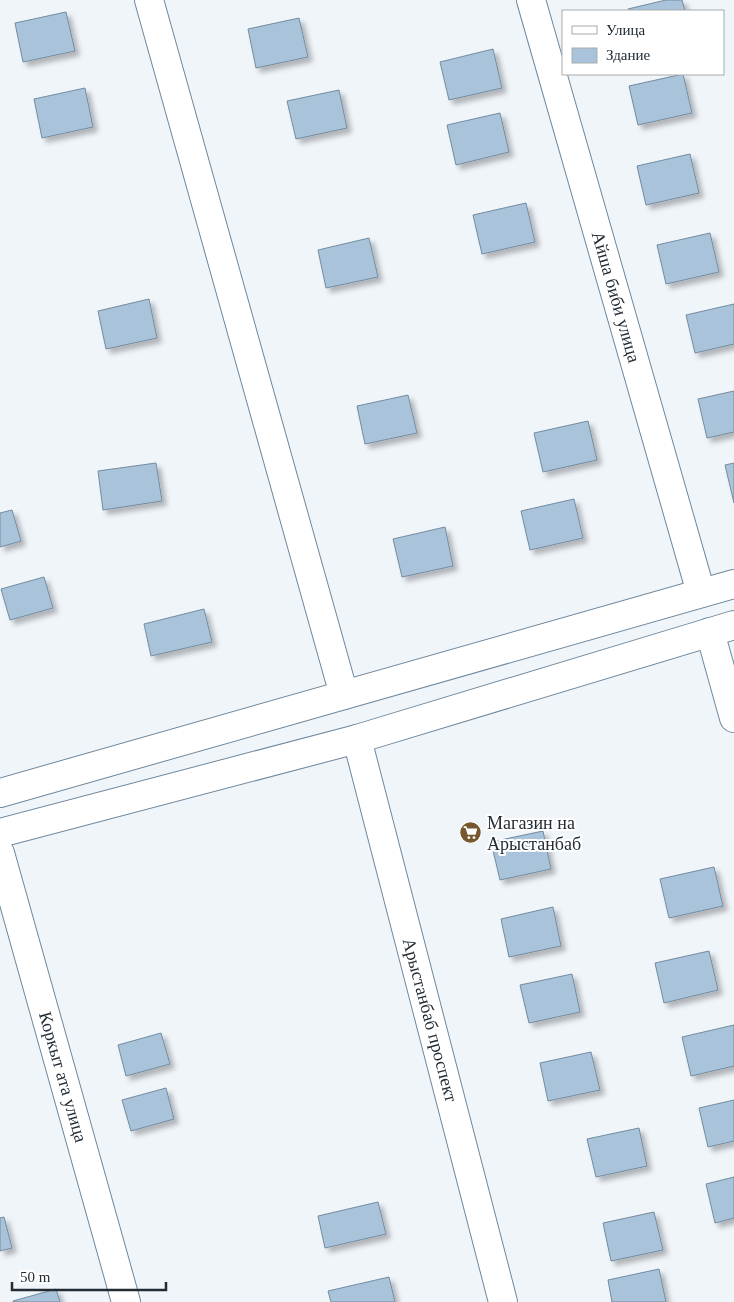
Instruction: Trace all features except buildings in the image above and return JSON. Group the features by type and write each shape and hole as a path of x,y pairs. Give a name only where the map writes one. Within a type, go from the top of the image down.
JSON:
{"street":[{"path":"148,0 344,695"},
{"name":"Айша биби улица","path":"531,0 701,593"},
{"path":"0,793 734,584"},
{"path":"0,833 357,739 722,629 734,718"},
{"name":"Арыстанбаб проспект","path":"357,739 503,1302"},
{"name":"Коркыт ата улица","path":"0,853 126,1302"}],"place":[{"name":"Магазин на Арыстанбаб","path":"471,833"}]}
